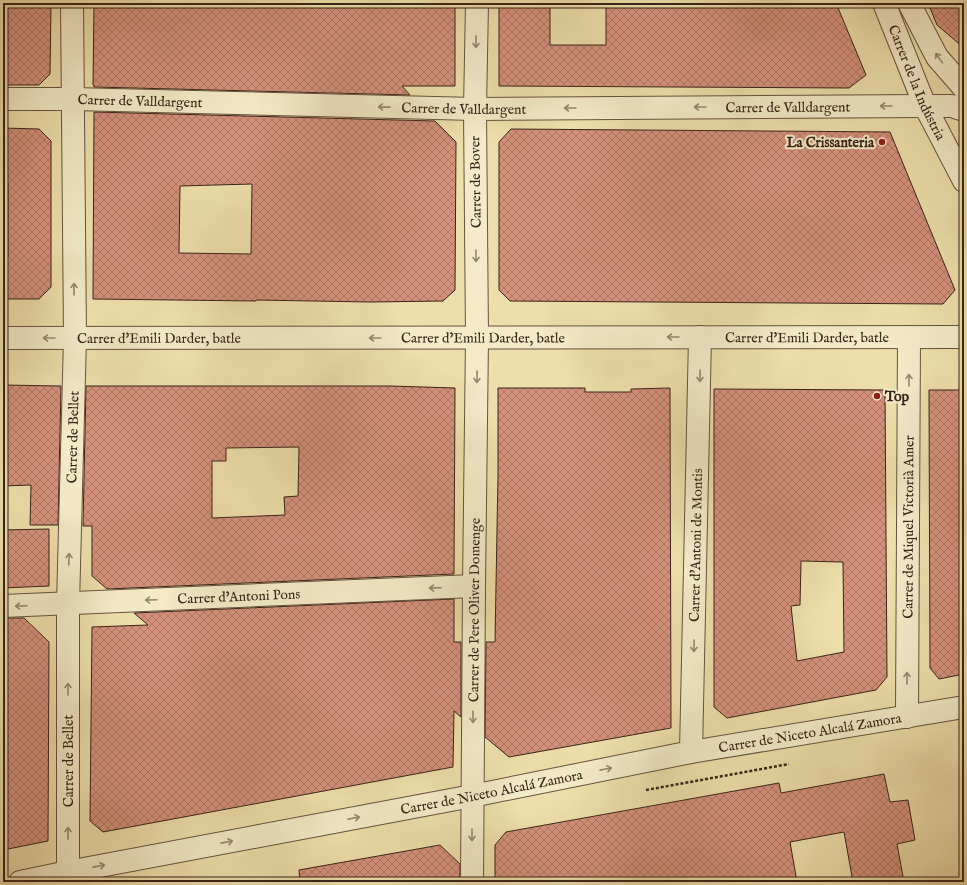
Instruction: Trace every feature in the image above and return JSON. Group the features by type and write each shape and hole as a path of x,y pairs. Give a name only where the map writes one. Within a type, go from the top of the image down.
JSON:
{"street":[{"name":"Carrer de Bellet","path":"68,872 68,604 75,338 72,3"},
{"name":"Carrer de Bover","path":"477,3 475,109 477,338"},
{"name":"Carrer de la Indústria","path":"884,3 925,106 964,180"},
{"path":"909,3 937,57 964,88"},
{"name":"Carrer de Valldargent","path":"3,99 73,99 475,109 952,106 964,110"},
{"name":"Carrer d'Antoni de Montis","path":"691,752 700,337"},
{"name":"Carrer de Miquel Victorià Amer","path":"907,717 909,337"},
{"name":"Carrer d'Emili Darder, batle","path":"3,338 964,337"},
{"name":"Carrer de Pere Oliver Domenge","path":"472,882 477,338"},
{"name":"Carrer d'Antoni Pons","path":"3,606 474,586"},
{"name":"Carrer de Niceto Alcalá Zamora","path":"20,882 472,796 691,752 964,707"}],"building":[{"path":"3,3 51,3 50,74 39,85 3,85"},
{"path":"94,3 455,3 455,86 402,86 410,95 94,87"},
{"path":"499,3 550,3 550,45 606,45 606,3 836,3 866,75 849,88 499,86"},
{"path":"928,3 964,3 964,48 937,25"},
{"path":"94,112 435,121 456,142 455,290 443,301 370,302 93,299","holes":["252,184 251,254 179,253 180,186"]},
{"path":"3,128 39,129 51,141 51,287 39,299 3,299 3,256 8,256 8,183 3,182"},
{"path":"511,129 890,132 955,290 943,304 510,301 499,290 499,142"},
{"path":"3,385 61,386 58,525 30,525 31,485 3,486"},
{"path":"86,386 390,386 455,388 454,574 107,589 92,576 92,526 83,526","holes":["299,447 298,496 284,497 285,515 212,518 212,461 226,461 226,448"]},
{"path":"498,388 585,388 585,392 631,392 631,389 670,388 671,728 509,757 485,737 486,642 495,642"},
{"path":"714,389 885,390 887,677 876,690 727,718 714,707","holes":["801,561 843,562 844,652 797,661 791,606 800,605"]},
{"path":"929,390 964,390 964,674 939,679 930,668"},
{"path":"49,529 49,586 3,588 3,530"},
{"path":"454,599 454,642 461,642 461,717 454,711 453,767 103,832 90,821 92,627 148,625 134,613"},
{"path":"3,618 24,618 49,642 48,841 3,850"},
{"path":"884,774 890,802 908,800 915,840 897,844 904,882 853,882 844,832 790,842 797,882 495,882 495,845 506,832 779,783 781,793"},
{"path":"440,845 460,864 460,882 300,882 299,870"}],"place":[{"name":"La Crissanteria","path":"882,142"},
{"name":"Top","path":"877,396"}]}
